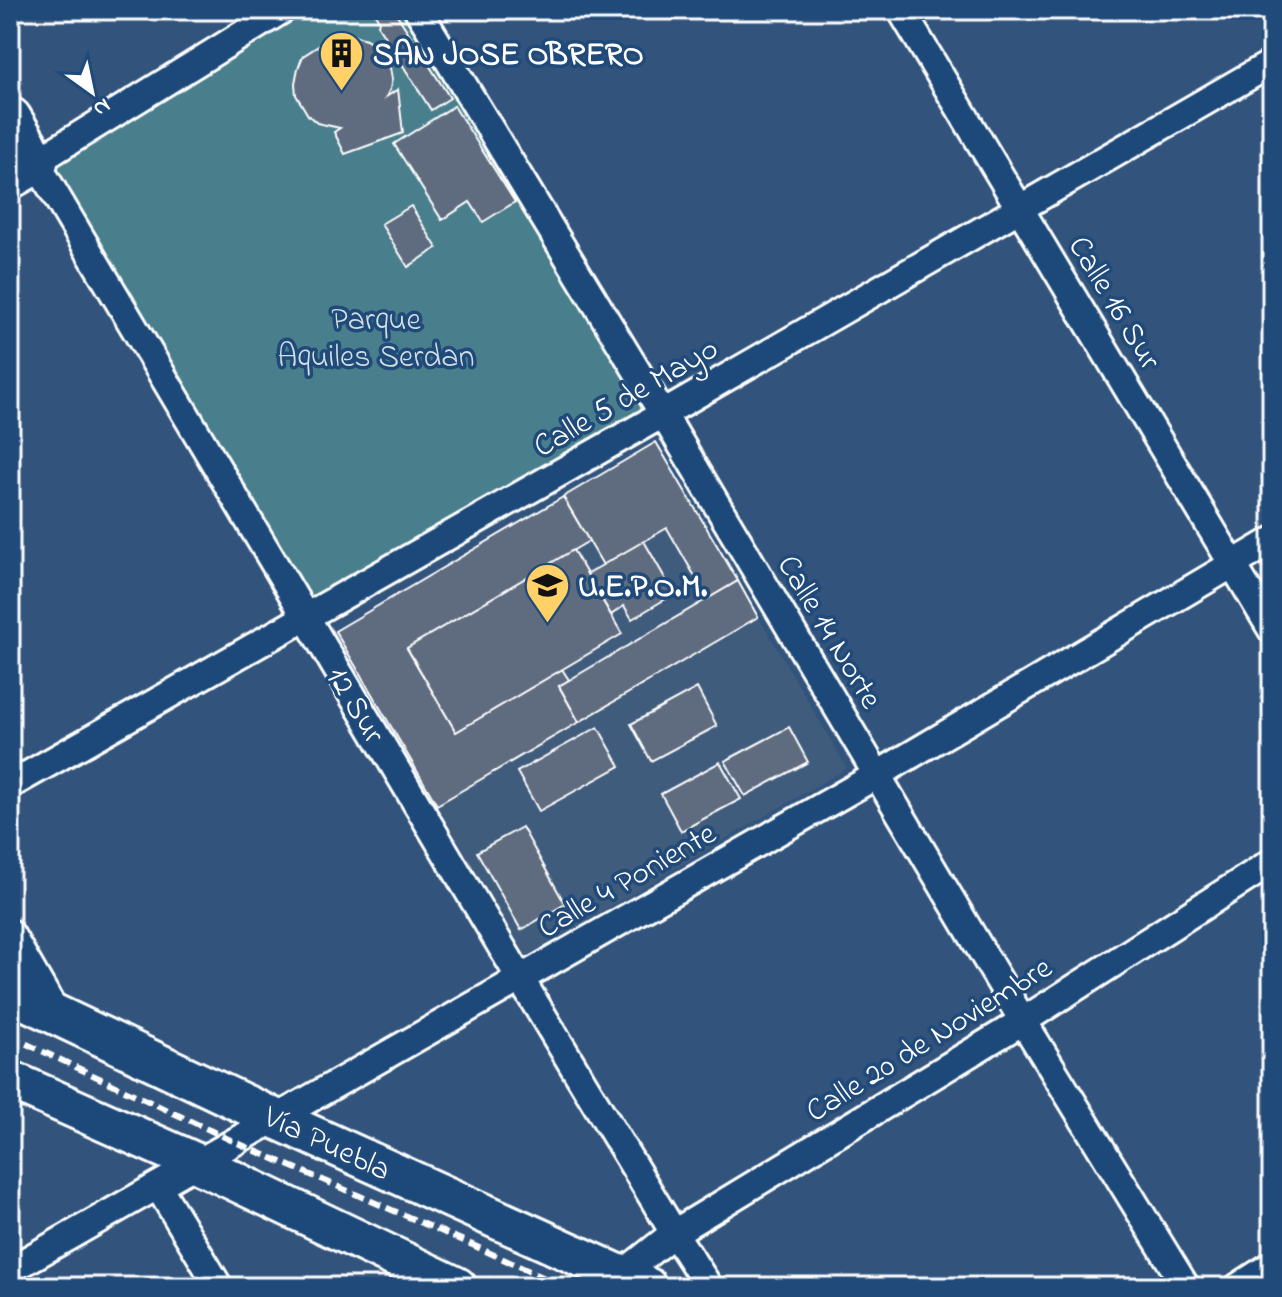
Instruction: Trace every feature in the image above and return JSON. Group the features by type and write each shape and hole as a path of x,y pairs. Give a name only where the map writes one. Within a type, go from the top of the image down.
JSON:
{"main road":[{"name":"12 Sur","path":"10,119 23,169"},
{"name":"Vía Puebla","path":"10,993 276,1119 634,1281"},
{"path":"10,1080 197,1163 457,1287"}],"street":[{"path":"23,169 282,10"},
{"name":"Calle 14 Norte","path":"418,10 663,414 1023,1021 1186,1287"},
{"name":"Calle 16 Sur","path":"901,10 1272,630"},
{"name":"Calle 5 de Mayo","path":"10,785 1272,63"},
{"name":"12 Sur","path":"23,169 306,618 520,978 709,1287"},
{"name":"Calle 4 Poniente","path":"10,1270 877,775 1272,541"},
{"name":"Calle 20 de Noviembre","path":"634,1281 674,1233 1023,1021 1272,862"},
{"path":"10,933 58,1016"},
{"path":"158,1186 219,1287"},
{"path":"1238,1287 1272,1265"}],"shaded area":[{"path":"656,442 847,768 526,956 335,631"}],"green space":[{"name":"Parque Aquiles Serdan","path":"282,10 418,10 663,414 306,618 36,162"}],"building":[{"path":"373,10 394,10 450,98 431,110 378,26 379,21"},
{"name":"SAN JOSE OBRERO","path":"337,34 353,35 377,46 390,68 392,79 386,97 398,89 403,133 345,154 334,132 340,128 317,123 308,115 296,95 295,83 303,56"},
{"path":"454,106 515,202 483,222 470,202 442,220 394,144"},
{"path":"411,206 437,248 408,267 381,224"},
{"path":"656,442 738,581 708,599 667,528 603,565 563,497"},
{"path":"563,497 589,541 407,648 456,732 562,669 569,680 559,686 579,722 437,805 335,631"},
{"path":"644,541 674,594 632,619 624,606 611,615 587,574"},
{"path":"573,550 622,634 456,732 407,648"},
{"path":"738,581 758,617 579,722 559,686"},
{"path":"697,688 717,726 651,761 631,724"},
{"path":"598,727 620,766 539,811 517,772"},
{"path":"789,727 808,762 745,796 725,761"},
{"path":"720,762 741,799 681,831 661,794"},
{"path":"522,827 565,904 521,930 477,852"}],"railway":[{"path":"10,1036 235,1142 564,1287"}],"place":[{"name":"SAN JOSE OBRERO","path":"342,92"},
{"name":"U.E.P.O.M.","path":"547,624"}]}
